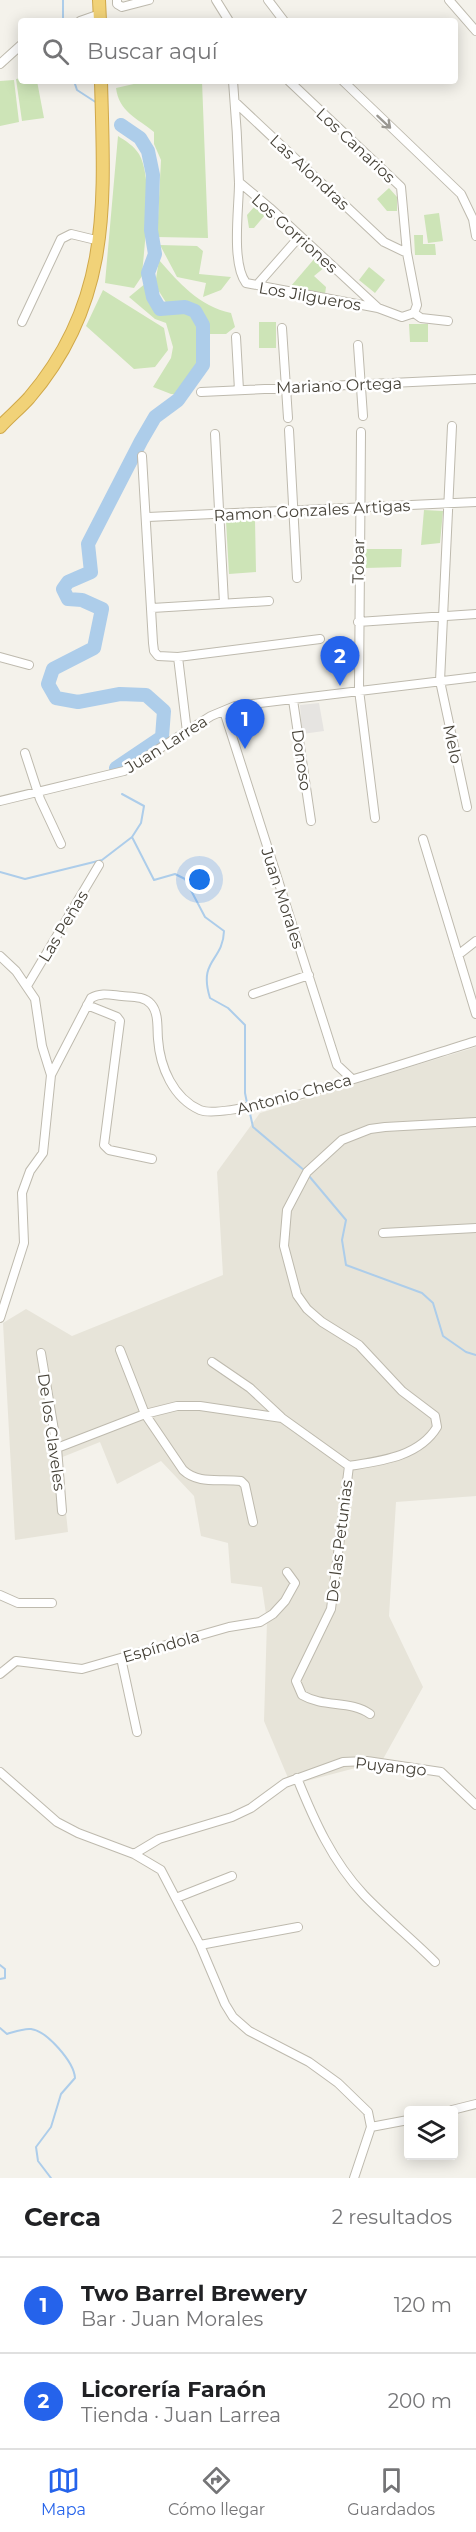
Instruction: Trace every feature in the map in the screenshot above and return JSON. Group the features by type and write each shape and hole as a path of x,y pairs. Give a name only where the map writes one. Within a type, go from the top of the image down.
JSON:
{"highway":[{"path":"99,0 100,17"},
{"path":"0,427 35,390 73,330 87,292 100,240 104,207 101,84"}],"street":[{"path":"117,2 122,7 149,0"},
{"path":"216,0 227,18"},
{"path":"268,0 283,18"},
{"path":"449,0 476,31"},
{"path":"0,64 18,48"},
{"name":"Los Jilgueros","path":"233,84 241,273 246,283 378,308 402,317 414,313 421,318 448,321"},
{"name":"Los Canarios","path":"292,84 401,187 407,253"},
{"path":"346,84 472,205 476,236"},
{"name":"Las Alondras","path":"235,102 384,242 407,253"},
{"name":"Los Gorriones","path":"238,182 378,308"},
{"path":"22,322 61,239 71,234 100,240"},
{"path":"257,285 300,236"},
{"path":"407,253 417,305 414,313"},
{"path":"282,328 288,418"},
{"path":"236,337 239,390"},
{"path":"358,345 363,416"},
{"name":"Mariano Ortega","path":"201,392 476,379"},
{"name":"Melo","path":"452,426 440,681 467,807"},
{"path":"289,430 297,578"},
{"name":"Tobar","path":"360,432 358,690 375,818"},
{"path":"215,434 224,603"},
{"path":"142,456 148,517 154,651 164,658 178,657 320,639"},
{"name":"Ramon Gonzales Artigas","path":"148,517 476,502"},
{"path":"152,608 269,601"},
{"path":"358,622 476,614"},
{"path":"0,657 29,665"},
{"path":"178,657 187,732"},
{"name":"Juan Larrea","path":"0,801 124,771 187,732 235,706 476,677"},
{"name":"Donoso","path":"293,700 311,821"},
{"name":"Juan Morales","path":"224,711 337,1065 345,1075 352,1078"},
{"path":"25,753 38,792 61,844"},
{"path":"423,839 475,1009"},
{"name":"Las Peñas","path":"27,986 99,865"},
{"path":"458,955 476,941"},
{"path":"0,956 27,986 35,999 42,1046 51,1075"},
{"path":"253,994 309,975"},
{"name":"Antonio Checa","path":"87,1005 91,998 102,994 141,998 150,1003 156,1012 163,1068 181,1096 201,1110 222,1113 268,1103 476,1041"},
{"path":"0,1318 24,1244 22,1192 30,1171 44,1153 51,1075 87,1005 117,1017 120,1021 105,1145 109,1150 152,1159"},
{"path":"212,1362 250,1388 282,1418 349,1466 394,1459 430,1438 437,1427 435,1416 402,1391 359,1345 306,1309 297,1295 284,1246 283,1233 287,1210 301,1180 342,1140 370,1129 476,1122"},
{"path":"383,1233 476,1228"},
{"path":"120,1350 145,1414 183,1470 191,1477 201,1480 241,1481 245,1485 253,1522"},
{"name":"De los Claveles","path":"41,1353 57,1448 62,1511"},
{"path":"57,1448 145,1414 177,1406 200,1406 282,1418"},
{"name":"De las Petunias","path":"349,1466 331,1610 296,1680 302,1695 311,1701 356,1707 370,1714"},
{"name":"Espíndola","path":"0,1674 16,1661 82,1669 229,1627 260,1622 273,1614 292,1590 295,1583 287,1572"},
{"path":"0,1595 18,1603 52,1603"},
{"path":"121,1658 137,1732"},
{"name":"Puyango","path":"134,1854 159,1839 242,1813 297,1778 343,1762 367,1761 420,1767 441,1772 476,1805"},
{"path":"0,1772 57,1822 78,1833 134,1854 161,1870 200,1945 225,2004 233,2017 243,2027 309,2062 363,2104 371,2127 354,2178"},
{"path":"297,1778 317,1826 331,1851 363,1894 435,1962"},
{"path":"176,1898 232,1876"},
{"path":"200,1945 298,1927"},
{"path":"458,2108 476,2104"},
{"path":"371,2127 404,2121"}],"shaded area":[{"path":"319,703 324,731 302,734 300,705"},
{"path":"476,1047 476,1496 396,1502 389,1616 423,1687 382,1761 291,1785 264,1721 267,1621 262,1587 231,1583 228,1543 201,1536 194,1496 161,1461 117,1484 100,1442 60,1458 68,1532 15,1540 3,1323 26,1309 72,1336 223,1275 217,1172 260,1113"}],"green space":[{"path":"16,79 18,79 18,84 38,84 44,118 22,121"},
{"path":"14,80 19,122 0,126 0,81"},
{"path":"134,84 202,84 208,238 157,237 161,160 154,144 154,132 125,109 116,88"},
{"path":"118,136 139,154 144,165 146,180 147,214 142,276 134,288 105,283"},
{"path":"389,188 397,197 397,211 387,211 377,199"},
{"path":"255,206 265,215 254,228 249,228 247,215"},
{"path":"439,213 443,241 428,243 424,215"},
{"path":"414,235 423,235 423,244 435,244 436,255 415,255"},
{"path":"160,245 197,246 203,251 199,274 231,277 221,290 203,297 206,283 177,277"},
{"path":"315,258 325,267 314,276 326,287 325,294 291,286"},
{"path":"159,260 190,293 209,305 231,313 235,327 226,334 210,334 207,322 195,305 167,304 155,285"},
{"path":"369,267 385,280 375,293 359,280"},
{"path":"146,283 152,306 157,313 185,312 193,316 199,330 198,364 182,395 171,394 153,387 171,358 173,347 166,323 155,319 129,297"},
{"path":"103,290 164,328 168,350 155,367 134,369 86,326"},
{"path":"259,322 276,322 276,348 259,348"},
{"path":"409,324 428,324 428,342 410,342"},
{"path":"424,510 443,511 440,543 421,545"},
{"path":"255,520 256,572 229,574 226,521"},
{"path":"364,549 402,549 401,567 366,568"}],"waterway":[{"path":"63,0 63,18"},
{"path":"75,84 77,90 97,103"},
{"path":"116,768 162,737 164,711 146,695 120,694 78,702 56,698 48,684 53,669 94,648 102,609 82,600 68,599 63,589 68,582 91,572 88,544 141,441 155,417 178,400 203,365 203,325 195,311 185,307 160,309 153,297 148,273 155,254 151,230 153,175 148,151 140,138 121,125"},
{"path":"0,872 25,879 102,860 132,837 141,823 144,806 122,794"},
{"path":"132,837 154,880 175,874 185,879 205,917 224,931 220,949 209,968 207,985 210,998 228,1008 245,1025 247,1103"},
{"path":"249,1109 253,1127 305,1171"},
{"path":"309,1176 346,1220 342,1240 346,1265 422,1293 433,1303 443,1336 466,1352 476,1355"},
{"path":"0,1965 5,1969 5,1978 0,1979"},
{"path":"0,2028 7,2034 31,2029 44,2035 59,2048 73,2071 75,2078 61,2094 51,2127 36,2147 38,2161 51,2178"}],"place":[{"name":"Licorería Faraón","path":"340,686"},
{"name":"Two Barrel Brewery","path":"245,749"}]}
